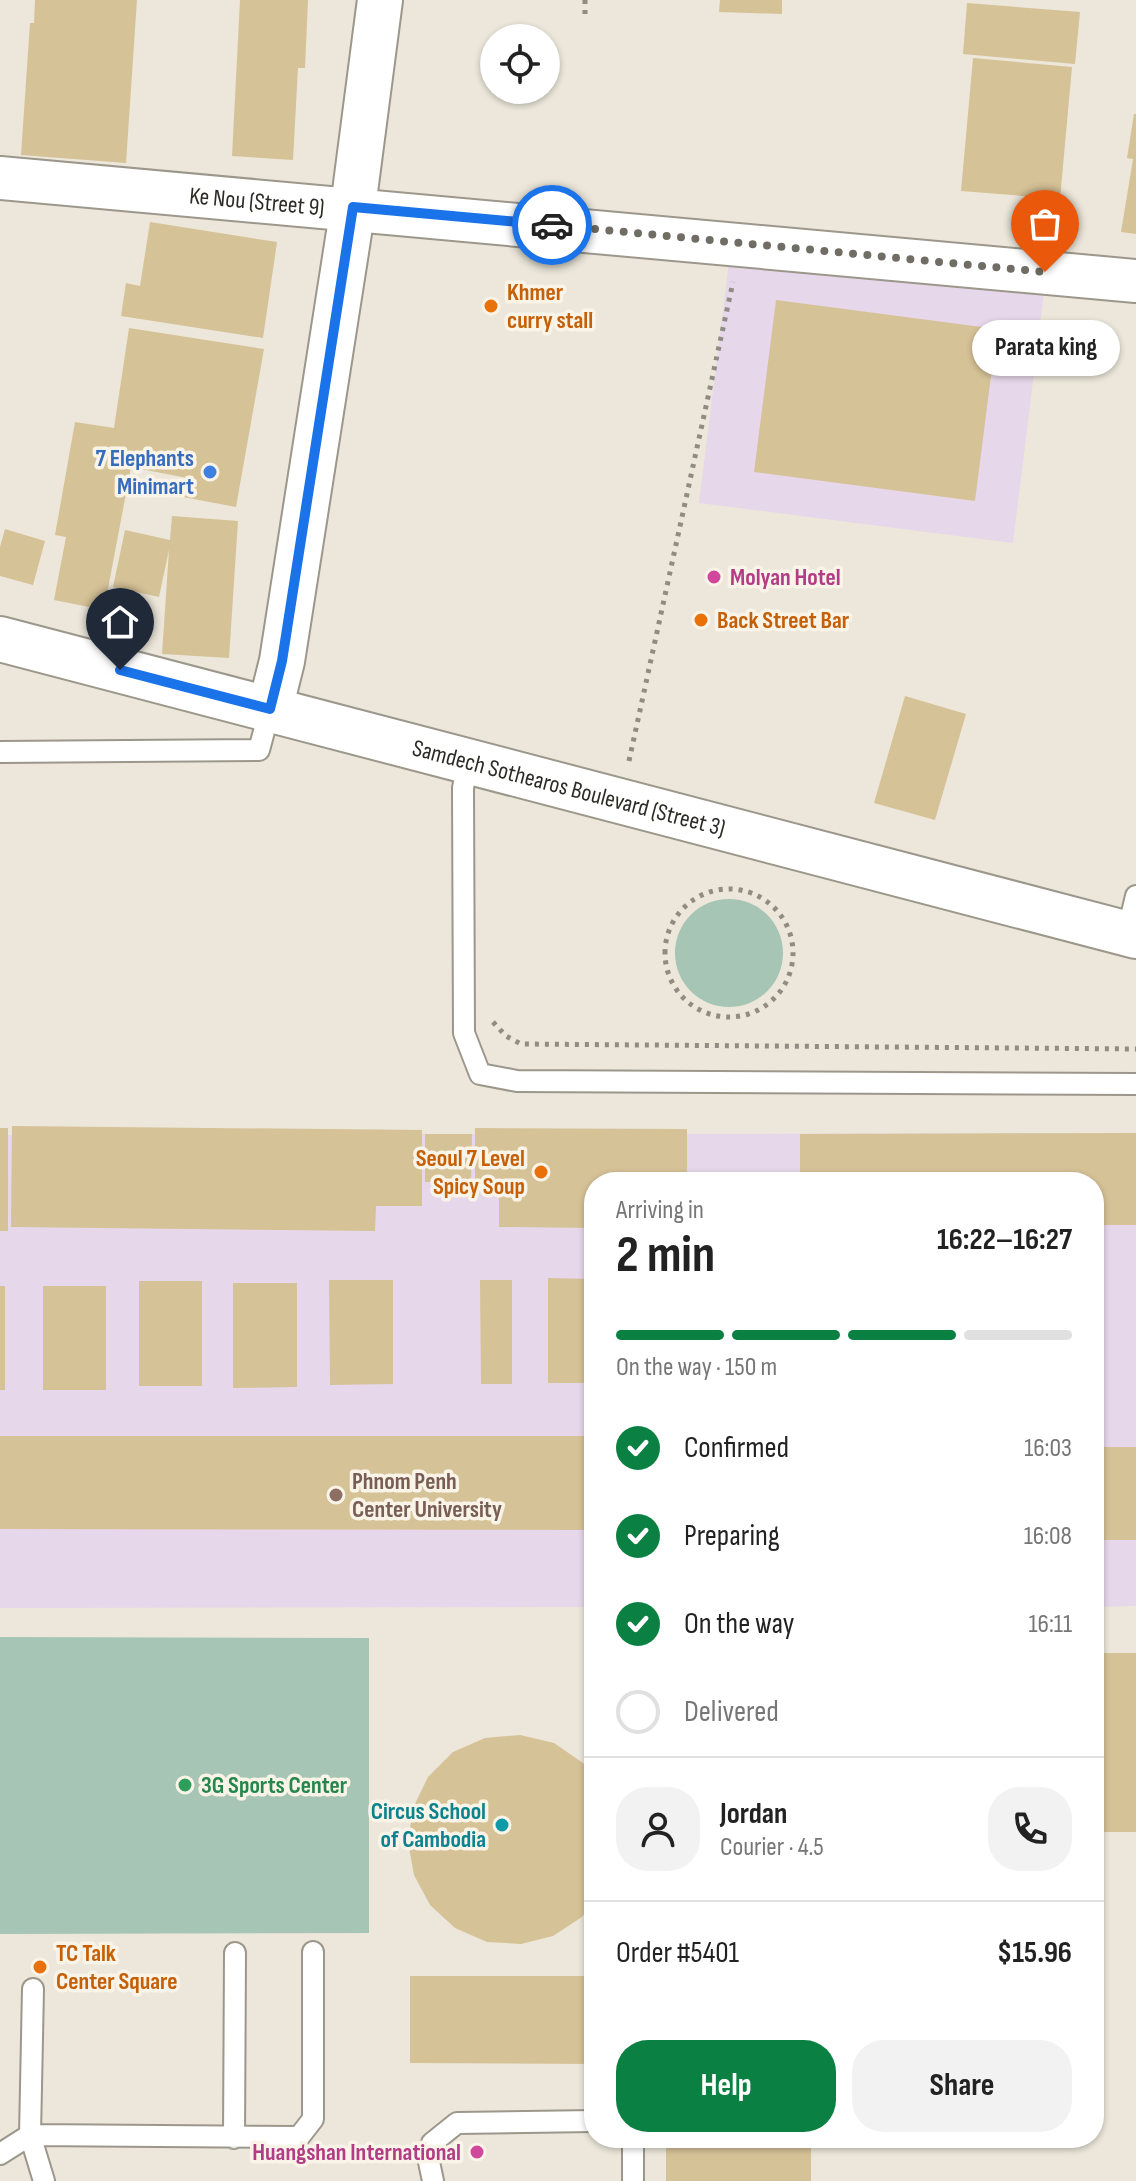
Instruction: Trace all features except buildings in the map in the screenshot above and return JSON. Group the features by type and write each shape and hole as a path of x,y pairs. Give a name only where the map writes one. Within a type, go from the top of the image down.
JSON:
{"street":[{"path":"270,709 282,661 353,207 380,0"},
{"name":"Ke Nou (Street 9)","path":"0,178 741,242 1136,281"},
{"name":"Samdech Sothearos Boulevard (Street 3)","path":"0,639 620,801 1133,922"}],"lane":[{"path":"0,752 259,750 270,709"},
{"path":"468,761 463,788 464,1033 480,1074 517,1081 1136,1084"},
{"path":"0,2154 30,2135 299,2137 313,2119 313,1952"},
{"path":"234,2138 235,1953"},
{"path":"33,1989 30,2135 44,2181"},
{"path":"433,2181 429,2162 432,2143 457,2123 584,2121"},
{"path":"633,2148 633,2181"}],"path":[{"path":"585,0 585,14"},
{"path":"620,801 741,242"},
{"path":"723,889 741,889 761,897 786,922 791,937 793,959 785,985 758,1010 737,1017 697,1009 673,984 666,964 665,950 675,917 702,895 723,889"},
{"path":"492,1021 506,1036 521,1044 1136,1049"}],"shaded area":[{"path":"734,222 1049,252 1013,543 699,503"},
{"path":"1136,1133 1136,1606 1104,1607 1104,1172 584,1172 584,1607 0,1608 0,1135"}],"green space":[{"path":"729,899 750,903 768,914 779,932 783,953 779,974 768,992 750,1003 729,1007 708,1003 690,992 679,974 675,953 679,932 690,914 708,903"},
{"name":"3G Sports Center","path":"0,1637 369,1638 369,1933 0,1934"}],"way so far":[{"path":"552,225 1045,272"}],"place":[{"name":"Parata king","path":"1045,272"},
{"name":"Khmer curry stall","path":"491,306"},
{"name":"7 Elephants Minimart","path":"210,472"},
{"name":"Molyan Hotel","path":"714,577"},
{"name":"Back Street Bar","path":"701,620"},
{"name":"Seoul 7 Level Spicy Soup","path":"541,1172"},
{"name":"Phnom Penh Center University","path":"336,1495"},
{"name":"3G Sports Center","path":"185,1785"},
{"name":"Circus School of Cambodia","path":"502,1825"},
{"name":"TC Talk Center Square","path":"40,1967"},
{"name":"Huangshan International","path":"477,2152"}],"route":[{"path":"120,670 270,709 282,661 353,207 552,225"}]}
